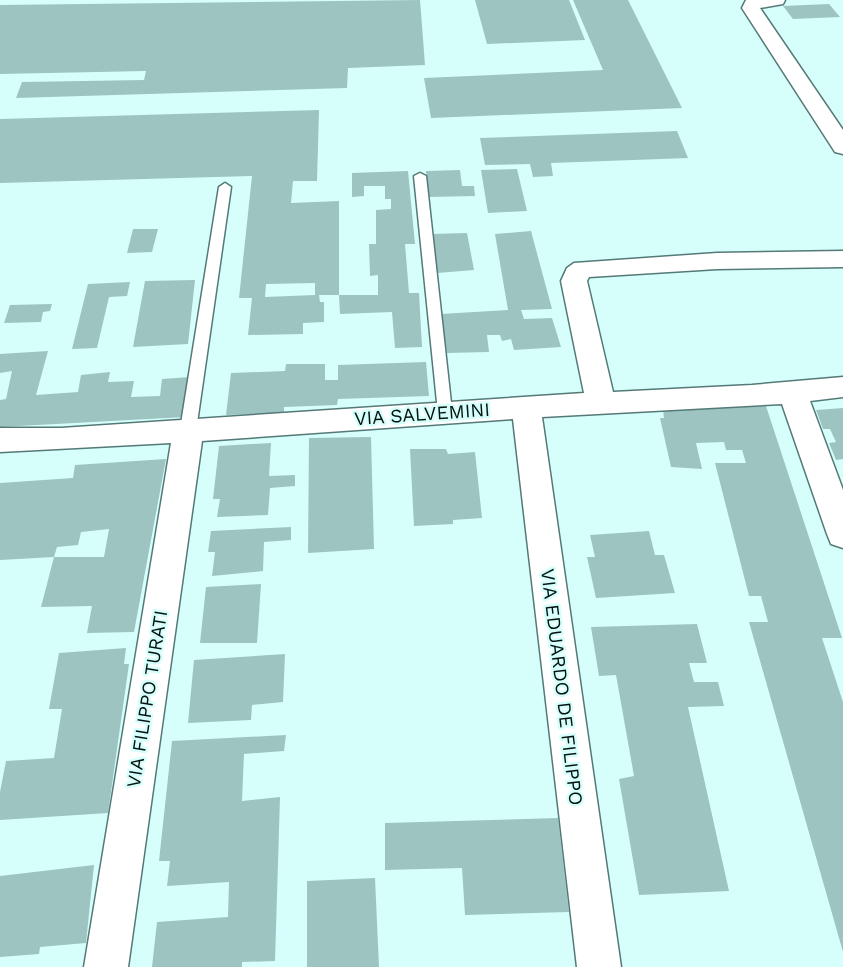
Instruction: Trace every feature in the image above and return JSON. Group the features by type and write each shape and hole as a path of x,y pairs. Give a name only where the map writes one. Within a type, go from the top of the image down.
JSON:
{"street":[{"path":"776,0 754,2 751,8 843,147"},
{"path":"601,403 574,281 576,274 583,269 717,261 843,260"},
{"name":"VIA SALVEMINI","path":"0,440 843,387"},
{"path":"792,392 843,534"},
{"name":"VIA EDUARDO DE FILIPPO","path":"526,407 599,967"},
{"name":"VIA FILIPPO TURATI","path":"106,967 188,430"}],"lane":[{"path":"420,176 445,412"},
{"path":"188,430 225,187"}],"building":[{"path":"420,0 425,65 348,68 347,88 16,98 22,82 144,80 146,71 0,74 0,5"},
{"path":"475,0 569,0 585,40 487,44"},
{"path":"573,0 628,0 682,108 431,118 424,78 603,70"},
{"path":"829,4 840,17 793,19 783,6"},
{"path":"319,110 317,181 293,181 291,203 339,201 339,295 319,295 320,302 324,302 324,322 303,323 303,334 248,335 252,298 239,298 252,176 0,183 0,119","holes":["315,283 315,295 265,297 266,284"]},
{"path":"677,131 688,158 551,163 553,176 533,177 530,164 485,165 480,138"},
{"path":"517,169 527,211 488,213 481,170"},
{"path":"460,170 462,186 474,186 475,196 428,197 426,171"},
{"path":"408,171 415,244 405,244 409,293 419,293 422,347 395,348 392,312 340,314 339,295 378,295 378,275 370,276 369,244 376,244 376,210 391,209 391,199 385,199 385,186 364,186 364,196 352,197 352,173"},
{"path":"133,229 158,229 152,252 127,253"},
{"path":"531,231 552,309 521,310 524,319 552,318 561,347 514,350 511,339 502,341 500,335 487,335 489,352 447,353 441,314 508,310 495,234"},
{"path":"467,233 474,270 437,273 431,234"},
{"path":"195,280 188,344 133,347 145,281"},
{"path":"130,282 127,296 109,297 97,348 72,349 88,284"},
{"path":"52,304 50,311 43,312 41,322 4,323 10,305"},
{"path":"48,351 36,395 78,392 81,375 110,372 108,382 134,381 131,397 160,396 162,379 190,377 186,417 0,427 0,400 6,399 12,371 0,373 0,354"},
{"path":"426,362 429,396 338,399 337,405 284,407 284,413 226,415 231,373 285,371 286,364 325,364 325,380 338,380 338,365"},
{"path":"766,406 842,638 822,638 843,702 843,952 749,622 768,622 761,596 749,596 715,463 746,463 742,450 726,450 724,442 696,443 702,469 671,467 660,418 664,418 663,410"},
{"path":"843,408 843,459 836,460 829,443 836,442 830,429 823,429 816,410"},
{"path":"371,437 374,549 308,553 309,438"},
{"path":"271,443 269,476 295,475 295,486 270,488 268,515 217,517 220,499 213,499 219,446"},
{"path":"410,449 446,449 448,454 475,452 482,518 453,520 453,524 414,526"},
{"path":"166,459 134,632 87,633 92,606 41,607 54,557 0,560 0,483 73,478 75,465","holes":["109,529 104,557 54,557 57,547 78,545 81,532"]},
{"path":"291,527 291,540 264,542 263,571 212,576 215,552 208,552 211,531"},
{"path":"649,531 655,555 664,555 675,593 596,598 587,557 595,557 590,535"},
{"path":"261,584 257,643 200,643 206,587"},
{"path":"697,624 707,663 689,663 694,682 718,682 724,706 688,707 729,891 639,895 619,779 634,776 616,675 599,676 591,627"},
{"path":"126,648 124,664 129,664 108,813 0,820 0,792 6,761 54,758 62,709 49,709 59,653"},
{"path":"285,654 283,702 252,705 251,720 188,723 194,660"},
{"path":"286,735 284,751 244,754 242,801 280,797 275,961 242,962 242,967 152,967 157,922 228,917 229,882 167,886 170,861 159,861 172,741"},
{"path":"558,818 569,912 465,915 462,868 385,870 385,823"},
{"path":"94,865 86,943 40,947 39,954 0,957 0,876"},
{"path":"375,878 379,967 307,967 307,881"}]}
